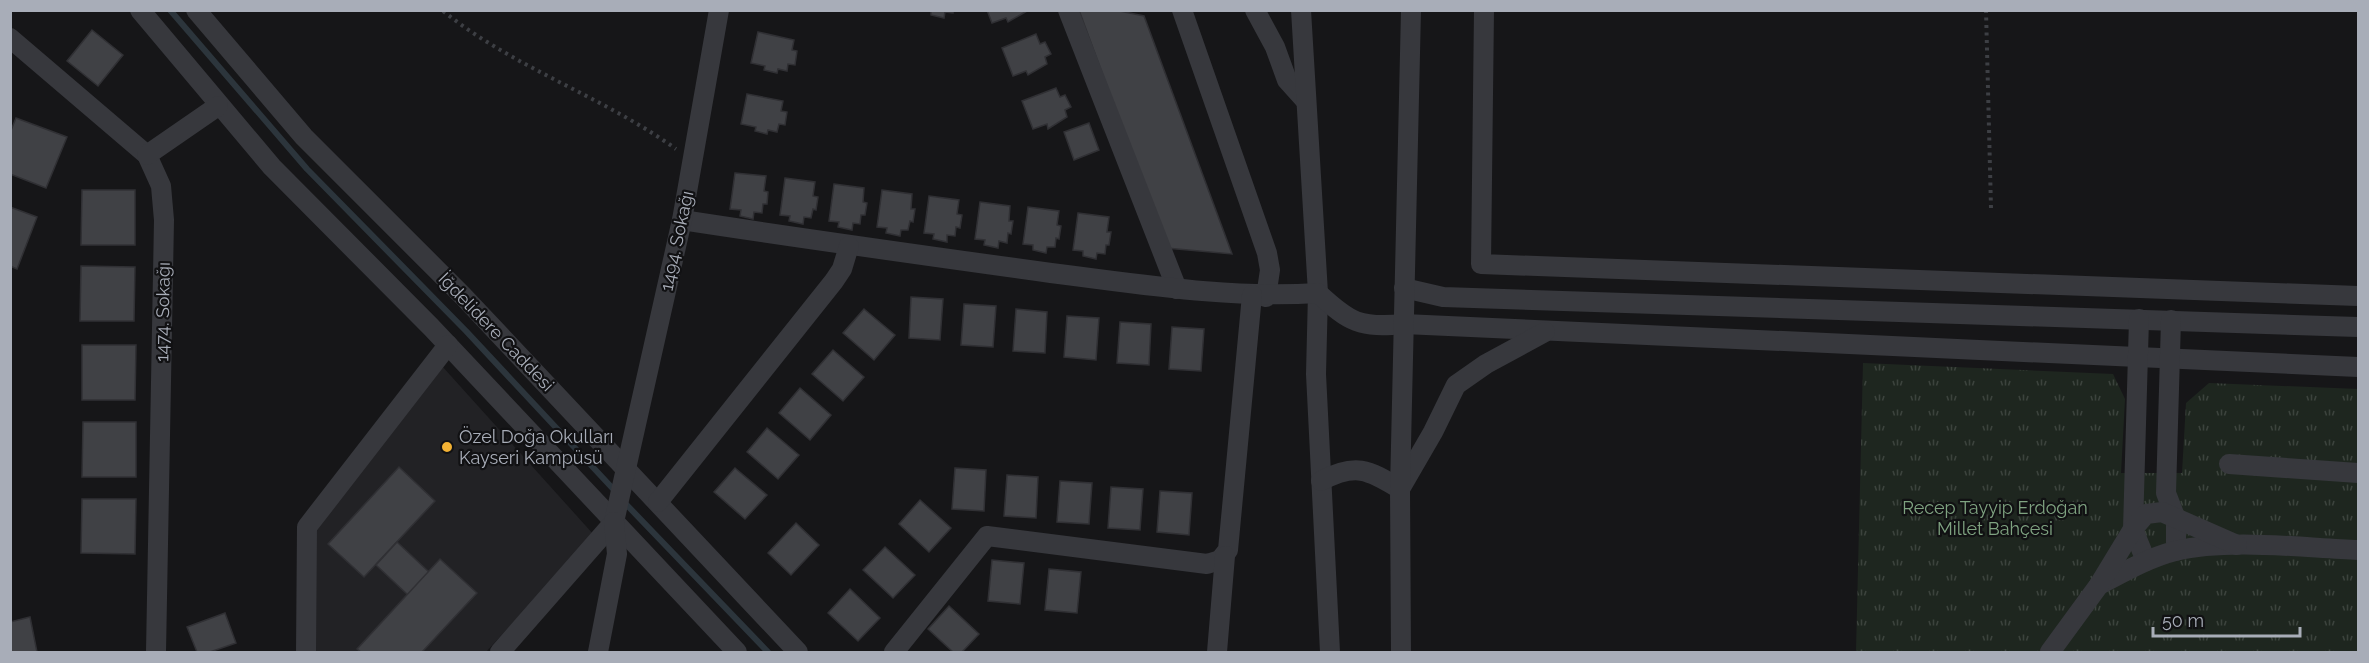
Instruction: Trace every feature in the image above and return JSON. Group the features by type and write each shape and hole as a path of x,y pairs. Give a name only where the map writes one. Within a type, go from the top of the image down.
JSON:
{"street":[{"path":"140,10 218,105 308,204 615,518 737,652"},
{"name":"İğdelidere Caddesi","path":"196,10 304,137 455,289 798,652"},
{"name":"1494. Sokağı","path":"615,518 682,220 719,10"},
{"path":"1068,10 1177,289"},
{"path":"1182,10 1267,253 1270,270 1259,296 1228,550 1225,556 1217,652"},
{"path":"1255,10 1275,47 1287,80 1305,100"},
{"path":"1301,10 1318,293 1316,374 1330,652"},
{"path":"1401,652 1400,489 1410,10"},
{"path":"1484,10 1482,264 2358,296"},
{"name":"1474. Sokağı","path":"10,38 147,154 161,186 164,220 156,652"},
{"path":"147,154 218,105"},
{"path":"682,220 849,246 1177,289 1259,296 1318,293 1347,319 1359,324 1404,324 2358,367"},
{"path":"658,502 834,281 842,269 849,246"},
{"path":"1404,288 1443,297 2358,327"},
{"path":"2139,319 2133,529 2146,561"},
{"path":"2171,320 2166,493 2176,519 2176,551"},
{"path":"1400,489 1433,432 1456,385 1486,364 1545,332"},
{"path":"306,652 307,527 448,345"},
{"path":"2229,464 2358,473"},
{"path":"1321,481 1347,470 1359,469 1370,471 1400,489"},
{"path":"2050,652 2099,585 2133,529 2146,514 2162,512 2237,545"},
{"path":"500,652 615,518"},
{"path":"598,652 617,554 615,518"},
{"path":"894,652 987,536 1207,564 1225,556"},
{"path":"2099,585 2146,561 2176,551 2237,545 2358,550"}],"path":[{"path":"1986,10 1991,208"},
{"path":"443,11 503,53 626,117 693,161"}],"shaded area":[{"name":"Özel Doğa Okulları Kayseri Kampüsü","path":"442,366 594,535 486,652 315,652 316,527"}],"green space":[{"name":"Recep Tayyip Erdoğan Millet Bahçesi","path":"1863,363 2113,374 2125,399 2121,473 2182,473 2186,403 2209,383 2358,389 2358,652 1856,652"}],"building":[{"path":"931,10 953,10 953,13 945,12 944,18 931,15"},
{"path":"987,10 1027,11 1008,22 1006,18 992,23"},
{"path":"1079,10 1115,10 1144,16 1232,254 1166,248"},
{"path":"92,30 123,55 98,86 67,61"},
{"path":"758,32 794,40 792,50 797,51 795,65 788,64 787,71 778,69 777,73 764,70 765,66 751,63"},
{"path":"1036,34 1040,44 1045,42 1051,54 1045,57 1047,64 1028,75 1026,71 1013,76 1002,48"},
{"path":"1056,88 1060,97 1065,95 1071,107 1065,110 1067,117 1048,129 1047,124 1033,129 1022,101"},
{"path":"747,94 783,101 781,111 787,112 785,125 779,124 777,132 768,130 767,134 755,131 756,127 741,124"},
{"path":"16,118 67,137 46,188 10,174 10,133"},
{"path":"1089,123 1099,150 1074,160 1064,132"},
{"path":"735,173 766,176 764,191 768,192 767,204 763,204 762,213 754,212 753,219 740,216 741,210 730,209"},
{"path":"785,178 815,182 813,196 818,197 816,210 813,209 811,218 804,217 803,224 789,221 790,216 780,215"},
{"path":"834,184 864,188 863,202 867,203 865,215 861,215 860,224 853,223 852,230 838,227 839,222 829,221"},
{"path":"82,190 135,190 135,245 81,245"},
{"path":"882,190 912,194 911,209 915,209 913,222 910,221 908,230 901,230 900,236 886,233 887,228 877,227"},
{"path":"929,196 959,200 957,214 962,215 960,228 956,227 955,236 947,235 947,242 933,239 934,234 924,233"},
{"path":"980,202 1010,206 1009,221 1013,221 1011,234 1008,233 1007,243 999,241 998,248 984,245 985,240 975,239"},
{"path":"10,207 37,217 17,269 10,266"},
{"path":"1028,207 1059,211 1057,225 1061,226 1059,239 1056,238 1055,247 1047,247 1046,253 1033,250 1033,245 1023,244"},
{"path":"1078,213 1109,217 1107,232 1111,232 1109,245 1106,245 1105,254 1097,253 1096,259 1083,256 1083,251 1073,250"},
{"path":"81,266 135,267 134,321 80,321"},
{"path":"911,297 943,299 940,340 909,338"},
{"path":"964,304 996,306 993,347 961,345"},
{"path":"864,309 895,335 874,360 843,333"},
{"path":"1016,309 1047,312 1045,353 1013,351"},
{"path":"1067,316 1099,318 1096,360 1064,357"},
{"path":"1120,322 1151,324 1149,365 1117,363"},
{"path":"1172,327 1204,329 1201,371 1169,369"},
{"path":"82,345 136,345 135,400 82,400"},
{"path":"833,350 864,377 843,401 812,374"},
{"path":"800,388 831,415 810,440 779,413"},
{"path":"83,422 136,422 136,477 82,477"},
{"path":"767,428 799,455 778,479 747,452"},
{"path":"399,467 435,501 364,577 328,544"},
{"path":"735,468 767,495 745,519 714,492"},
{"path":"955,468 986,470 984,511 952,509"},
{"path":"1007,475 1038,477 1036,518 1004,516"},
{"path":"1060,481 1092,483 1089,524 1057,522"},
{"path":"1111,487 1143,489 1140,530 1108,528"},
{"path":"1160,491 1192,493 1189,535 1157,532"},
{"path":"82,499 136,499 135,554 81,553"},
{"path":"920,500 951,528 929,552 899,524"},
{"path":"796,523 819,545 791,575 768,553"},
{"path":"397,542 429,572 408,595 376,565"},
{"path":"885,547 915,575 893,598 863,570"},
{"path":"440,559 477,593 422,652 361,652 357,649"},
{"path":"992,560 1024,563 1020,604 988,601"},
{"path":"1049,569 1081,572 1077,613 1045,610"},
{"path":"850,589 880,618 858,641 828,613"},
{"path":"949,606 979,634 962,652 953,652 928,629"},
{"path":"225,613 236,643 210,652 197,652 187,627"},
{"path":"30,617 37,652 10,652 10,622"}],"waterway":[{"path":"170,10 307,169 466,331 616,492"},
{"path":"622,500 768,652"}],"place":[{"name":"Özel Doğa Okulları Kayseri Kampüsü","path":"447,447"}]}
